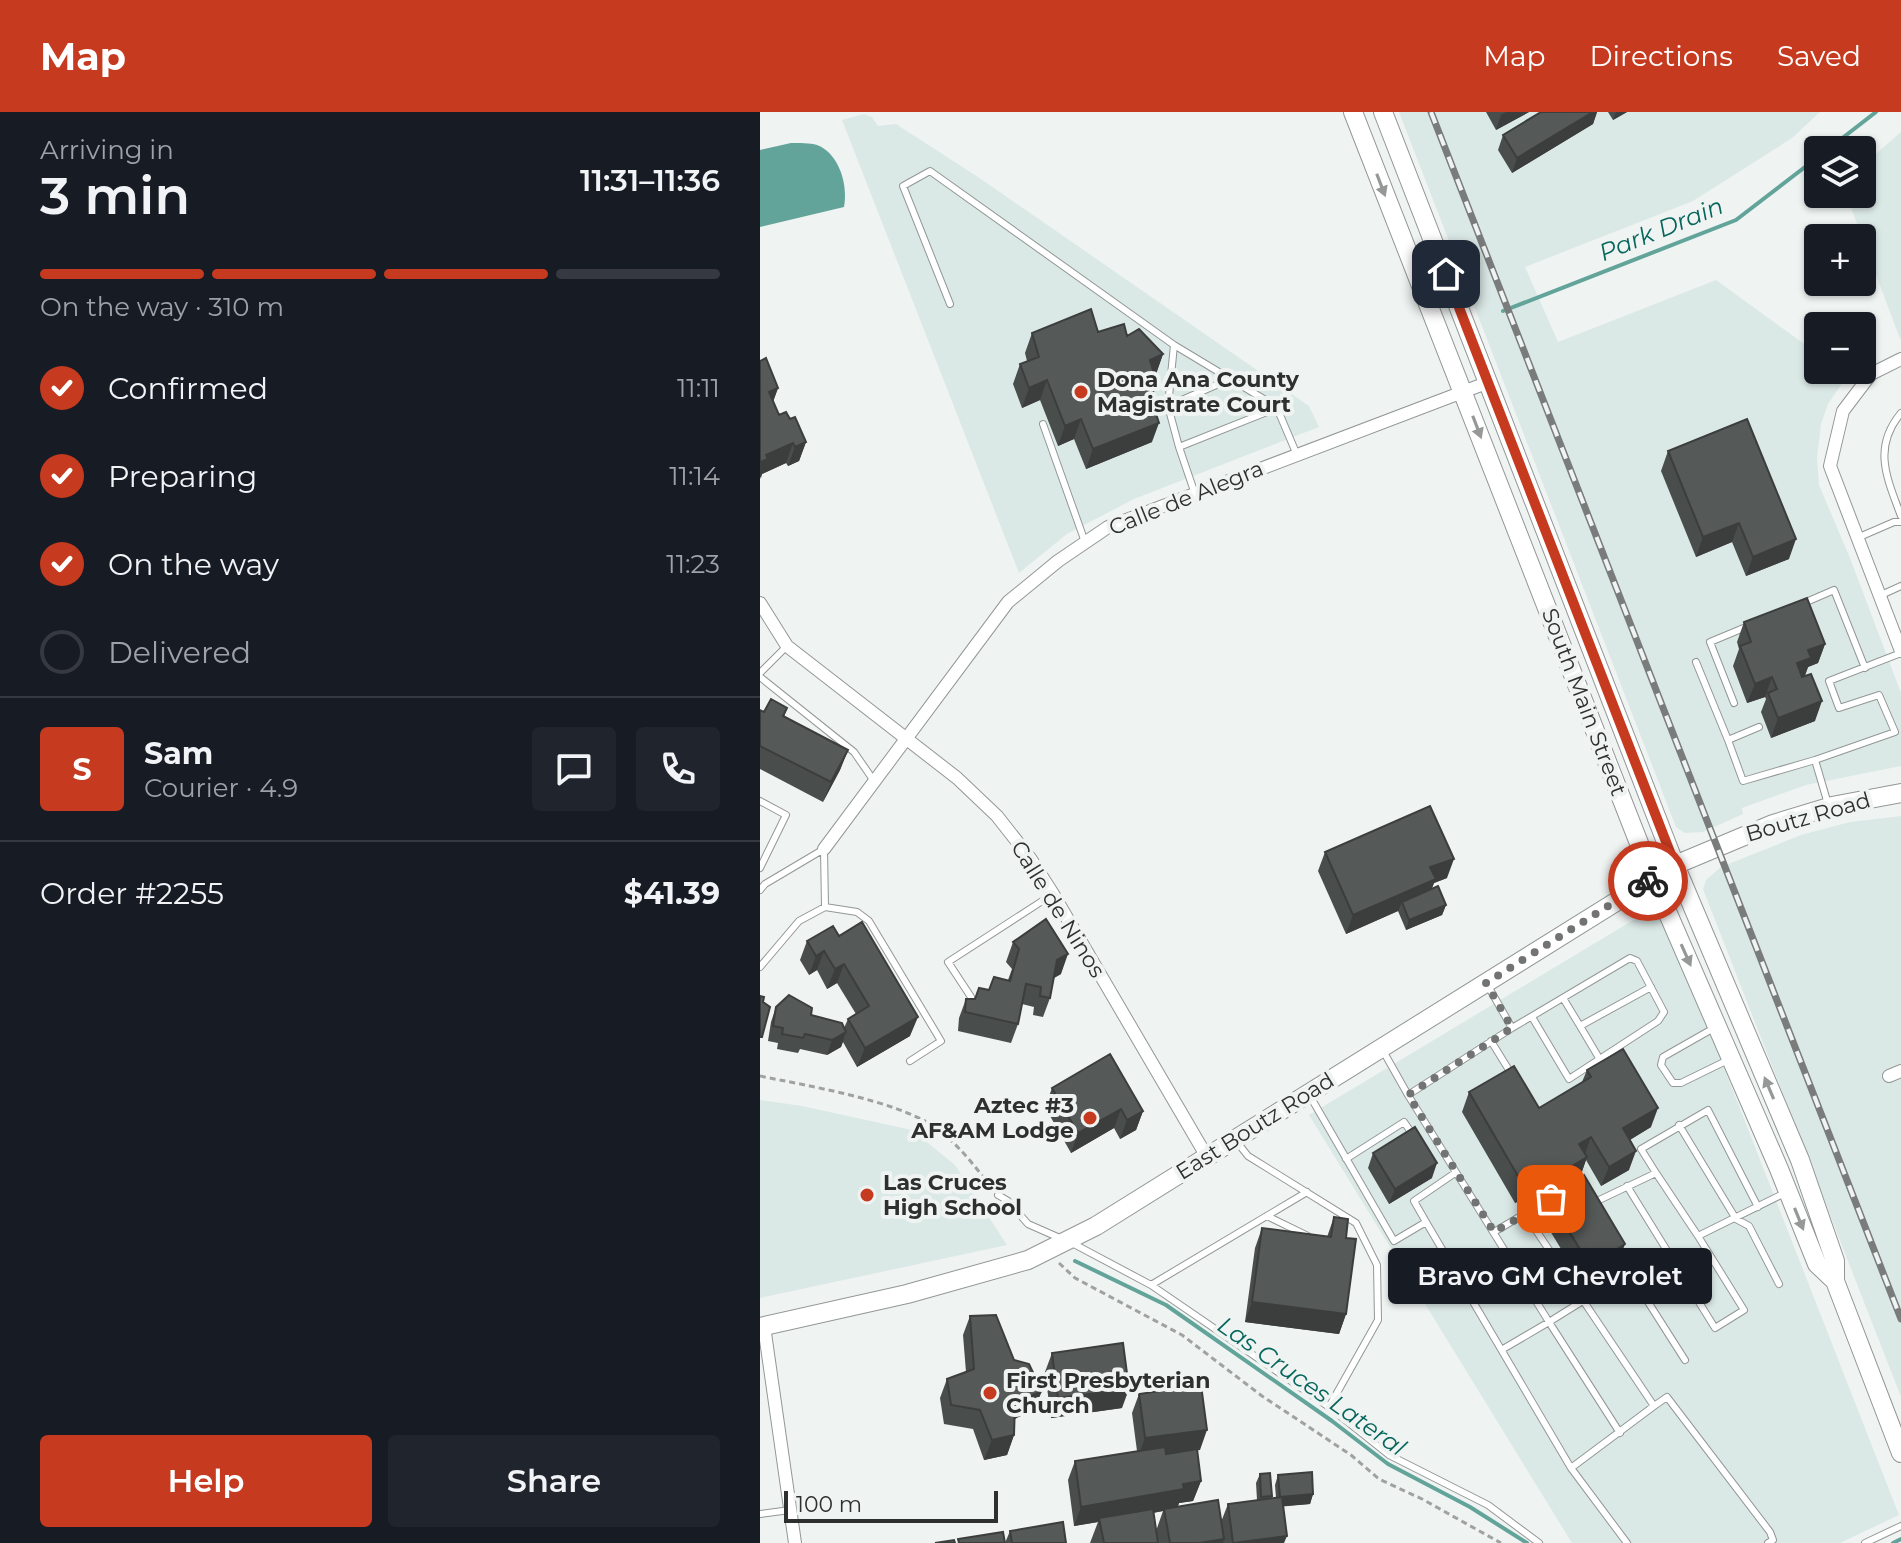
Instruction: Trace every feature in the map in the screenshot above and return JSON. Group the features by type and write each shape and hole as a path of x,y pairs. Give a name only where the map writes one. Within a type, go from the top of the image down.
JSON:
{"main road":[{"name":"South Main Street","path":"1353,112 1653,879 1817,1264 1835,1281"},
{"name":"South Main Street","path":"1383,112 1675,865 1800,1160 1835,1261 1835,1281 1901,1453"},
{"name":"Boutz Road","path":"1717,846 1757,829 1829,807 1901,793"},
{"name":"East Boutz Road","path":"762,1327 907,1294 1028,1260 1096,1226 1675,865 1717,846"}],"street":[{"path":"1901,359 1871,374 1843,411 1830,466 1901,652"},
{"name":"Calle de Alegra","path":"824,849 1008,602 1085,542 1108,527 1489,382"},
{"name":"Calle de Ninos","path":"760,603 787,646 957,778 997,816 1053,894 1207,1157"},
{"path":"762,1327 795,1543"}],"lane":[{"path":"950,304 903,186 930,171 1174,345 1277,408 1297,455"},
{"path":"1174,345 1168,406 1195,494"},
{"path":"1168,406 1230,379"},
{"path":"1179,447 1277,408"},
{"path":"1857,538 1901,519 1884,461 1885,441 1891,425 1901,413"},
{"path":"1043,424 1085,542"},
{"path":"1879,596 1901,586"},
{"path":"1792,608 1834,590 1865,668"},
{"path":"1734,703 1710,642 1751,625"},
{"path":"787,646 760,675 854,752 874,781"},
{"path":"1696,662 1743,781 1895,732 1879,695 1839,708 1829,681 1901,652"},
{"path":"1728,740 1759,727"},
{"path":"1815,760 1829,807"},
{"path":"760,801 786,815 760,868"},
{"path":"760,878 763,887 824,849"},
{"path":"824,849 825,907"},
{"path":"971,997 948,962 1053,894"},
{"path":"760,967 799,921 825,907 857,912 869,921 941,1041 910,1061"},
{"path":"1408,1095 1630,958 1637,961 1664,1012 1658,1021 1559,1085"},
{"path":"1486,983 1512,1028"},
{"path":"1580,1026 1651,987"},
{"path":"1563,998 1599,1058"},
{"path":"1532,1017 1569,1079"},
{"path":"1717,1026 1663,1057 1661,1065 1673,1083 1681,1083 1731,1059"},
{"path":"1491,1041 1519,1086"},
{"path":"1381,1048 1438,1146 1620,1433"},
{"path":"1308,1093 1394,1241 1426,1222"},
{"path":"1627,1186 1715,1328 1744,1310 1641,1149 1708,1110 1758,1207"},
{"path":"1346,1159 1404,1122 1420,1145"},
{"path":"1679,1125 1736,1219 1749,1226 1779,1284"},
{"path":"1235,1139 1248,1156 1356,1223 1377,1265 1378,1320 1329,1407"},
{"path":"1429,1145 1438,1146"},
{"path":"1455,1173 1414,1201 1571,1468 1627,1543"},
{"path":"1583,1194 1590,1204 1656,1173"},
{"path":"1494,1232 1564,1191"},
{"path":"1698,1236 1788,1191"},
{"path":"1151,1285 1307,1192"},
{"path":"998,1195 1008,1201 1028,1224 1151,1285 1329,1407 1389,1455 1488,1505 1539,1543"},
{"path":"1525,1214 1654,1406"},
{"path":"1267,1216 1314,1239"},
{"path":"1613,1245 1685,1360"},
{"path":"1354,1247 1367,1246"},
{"path":"1503,1349 1629,1272"},
{"path":"1571,1468 1667,1397 1770,1532 1773,1540 1768,1543"},
{"path":"760,1514 790,1510"},
{"path":"1865,1543 1901,1526"}],"path":[{"path":"760,1076 897,1110 932,1125 961,1150 998,1195"},
{"path":"1046,1251 1075,1278 1182,1335 1262,1396 1351,1455 1379,1479 1501,1543"}],"shaded area":[{"path":"1399,112 1820,112 1792,138 1693,201 1525,267 1558,342 1716,280 1804,344 1804,384 1842,384 1828,404 1821,424 1817,458 1819,485 1901,693 1901,766 1806,785 1742,808 1743,814 1703,832 1685,833 1676,827"},
{"path":"864,114 872,117 878,126 896,124 978,177 1309,406 1319,427 1134,499 1067,534 1019,573 842,120"},
{"path":"1901,132 1901,339 1876,275 1876,224 1857,224 1851,208 1876,208 1876,154"},
{"path":"791,143 817,145 837,163 845,190 844,207 760,227 760,150"},
{"path":"1901,816 1901,1397 1703,889 1706,880 1721,867 1801,835 1850,822"},
{"path":"1660,904 1899,1515 1840,1543 1572,1543 1309,1115"},
{"name":"Las Cruces High School","path":"760,1100 912,1130 955,1165 1007,1245 760,1298"}],"building":[{"path":"1541,112 1593,112 1517,158 1503,135"},
{"name":"Dona Ana County Magistrate Court","path":"1091,309 1098,332 1124,324 1127,336 1139,329 1163,354 1150,360 1157,384 1147,387 1159,423 1093,449 1081,419 1065,426 1047,380 1029,388 1020,364 1039,357 1032,333"},
{"path":"766,358 778,388 769,392 779,415 786,412 790,419 795,417 806,442 795,447 793,443 766,455 768,459 760,462 760,361"},
{"path":"1747,419 1796,539 1753,557 1739,523 1703,537 1668,451"},
{"path":"1807,598 1825,644 1808,650 1811,658 1797,663 1802,677 1811,674 1822,701 1778,718 1768,693 1777,689 1772,677 1755,684 1740,646 1751,642 1744,622"},
{"path":"771,699 787,708 783,716 848,750 831,782 760,746 760,710 764,712"},
{"path":"1430,806 1454,859 1430,867 1436,879 1353,915 1325,852"},
{"path":"1438,886 1446,905 1409,920 1402,902"},
{"path":"1046,919 1068,954 1057,960 1050,998 1040,996 1041,987 1026,984 1018,1024 965,1012 966,999 975,999 979,988 989,990 994,977 1010,981 1019,949 1013,942"},
{"path":"862,922 918,1017 865,1048 848,1019 869,1006 844,964 835,969 824,951 816,956 807,941 833,926 839,936"},
{"path":"789,995 812,1008 811,1015 842,1023 846,1032 832,1040 805,1034 803,1038 782,1034 783,1028 773,1026 776,1007"},
{"path":"760,996 770,1007 762,1037 760,1037"},
{"path":"1623,1049 1658,1108 1623,1128 1636,1151 1609,1167 1591,1137 1579,1144 1587,1157 1533,1189 1528,1180 1522,1183 1469,1092 1514,1066 1539,1108 1591,1077 1587,1070"},
{"path":"1110,1054 1143,1111 1127,1120 1121,1109 1078,1133 1052,1088"},
{"path":"1415,1127 1437,1163 1395,1189 1373,1153"},
{"path":"1584,1175 1625,1244 1590,1266 1548,1196"},
{"path":"1334,1217 1348,1219 1346,1238 1356,1239 1346,1314 1252,1302 1262,1228 1331,1237"},
{"name":"First Presbyterian Church","path":"996,1315 1014,1360 1029,1364 1042,1391 1015,1403 1014,1435 992,1440 980,1410 951,1405 947,1379 974,1369 970,1316"},
{"path":"1123,1343 1129,1389 1058,1398 1052,1353"},
{"path":"1201,1385 1207,1430 1145,1438 1139,1394"},
{"path":"1165,1447 1166,1454 1197,1449 1201,1481 1183,1484 1184,1489 1081,1507 1075,1461"},
{"path":"1312,1472 1313,1494 1280,1497 1278,1475"},
{"path":"1270,1473 1272,1496 1261,1497 1260,1474"},
{"path":"1282,1497 1287,1536 1233,1543 1228,1504"},
{"path":"1218,1500 1224,1539 1170,1543 1164,1509"},
{"path":"1153,1509 1158,1543 1104,1543 1099,1518"},
{"path":"1063,1522 1066,1543 1012,1543 1010,1531"},
{"path":"1003,1532 1005,1543 959,1543 958,1539"}],"waterway":[{"name":"Park Drain","path":"1845,136 1876,112"},
{"name":"Park Drain","path":"1503,311 1736,220 1804,168"},
{"name":"Las Cruces Lateral","path":"1075,1261 1166,1305 1388,1464 1470,1507 1527,1543"},
{"path":"1893,1543 1901,1539"}],"railway":[{"path":"1431,112 1901,1319"}],"way so far":[{"path":"1551,1199 1494,1232 1408,1095 1512,1028 1486,983 1648,881"}],"place":[{"name":"Dona Ana County Magistrate Court","path":"1081,392"},
{"name":"Aztec #3 AF&AM Lodge","path":"1090,1118"},
{"name":"Las Cruces High School","path":"867,1195"},
{"name":"Bravo GM Chevrolet","path":"1551,1199"},
{"name":"First Presbyterian Church","path":"990,1393"}],"route":[{"path":"1446,274 1675,865 1648,881"}]}
